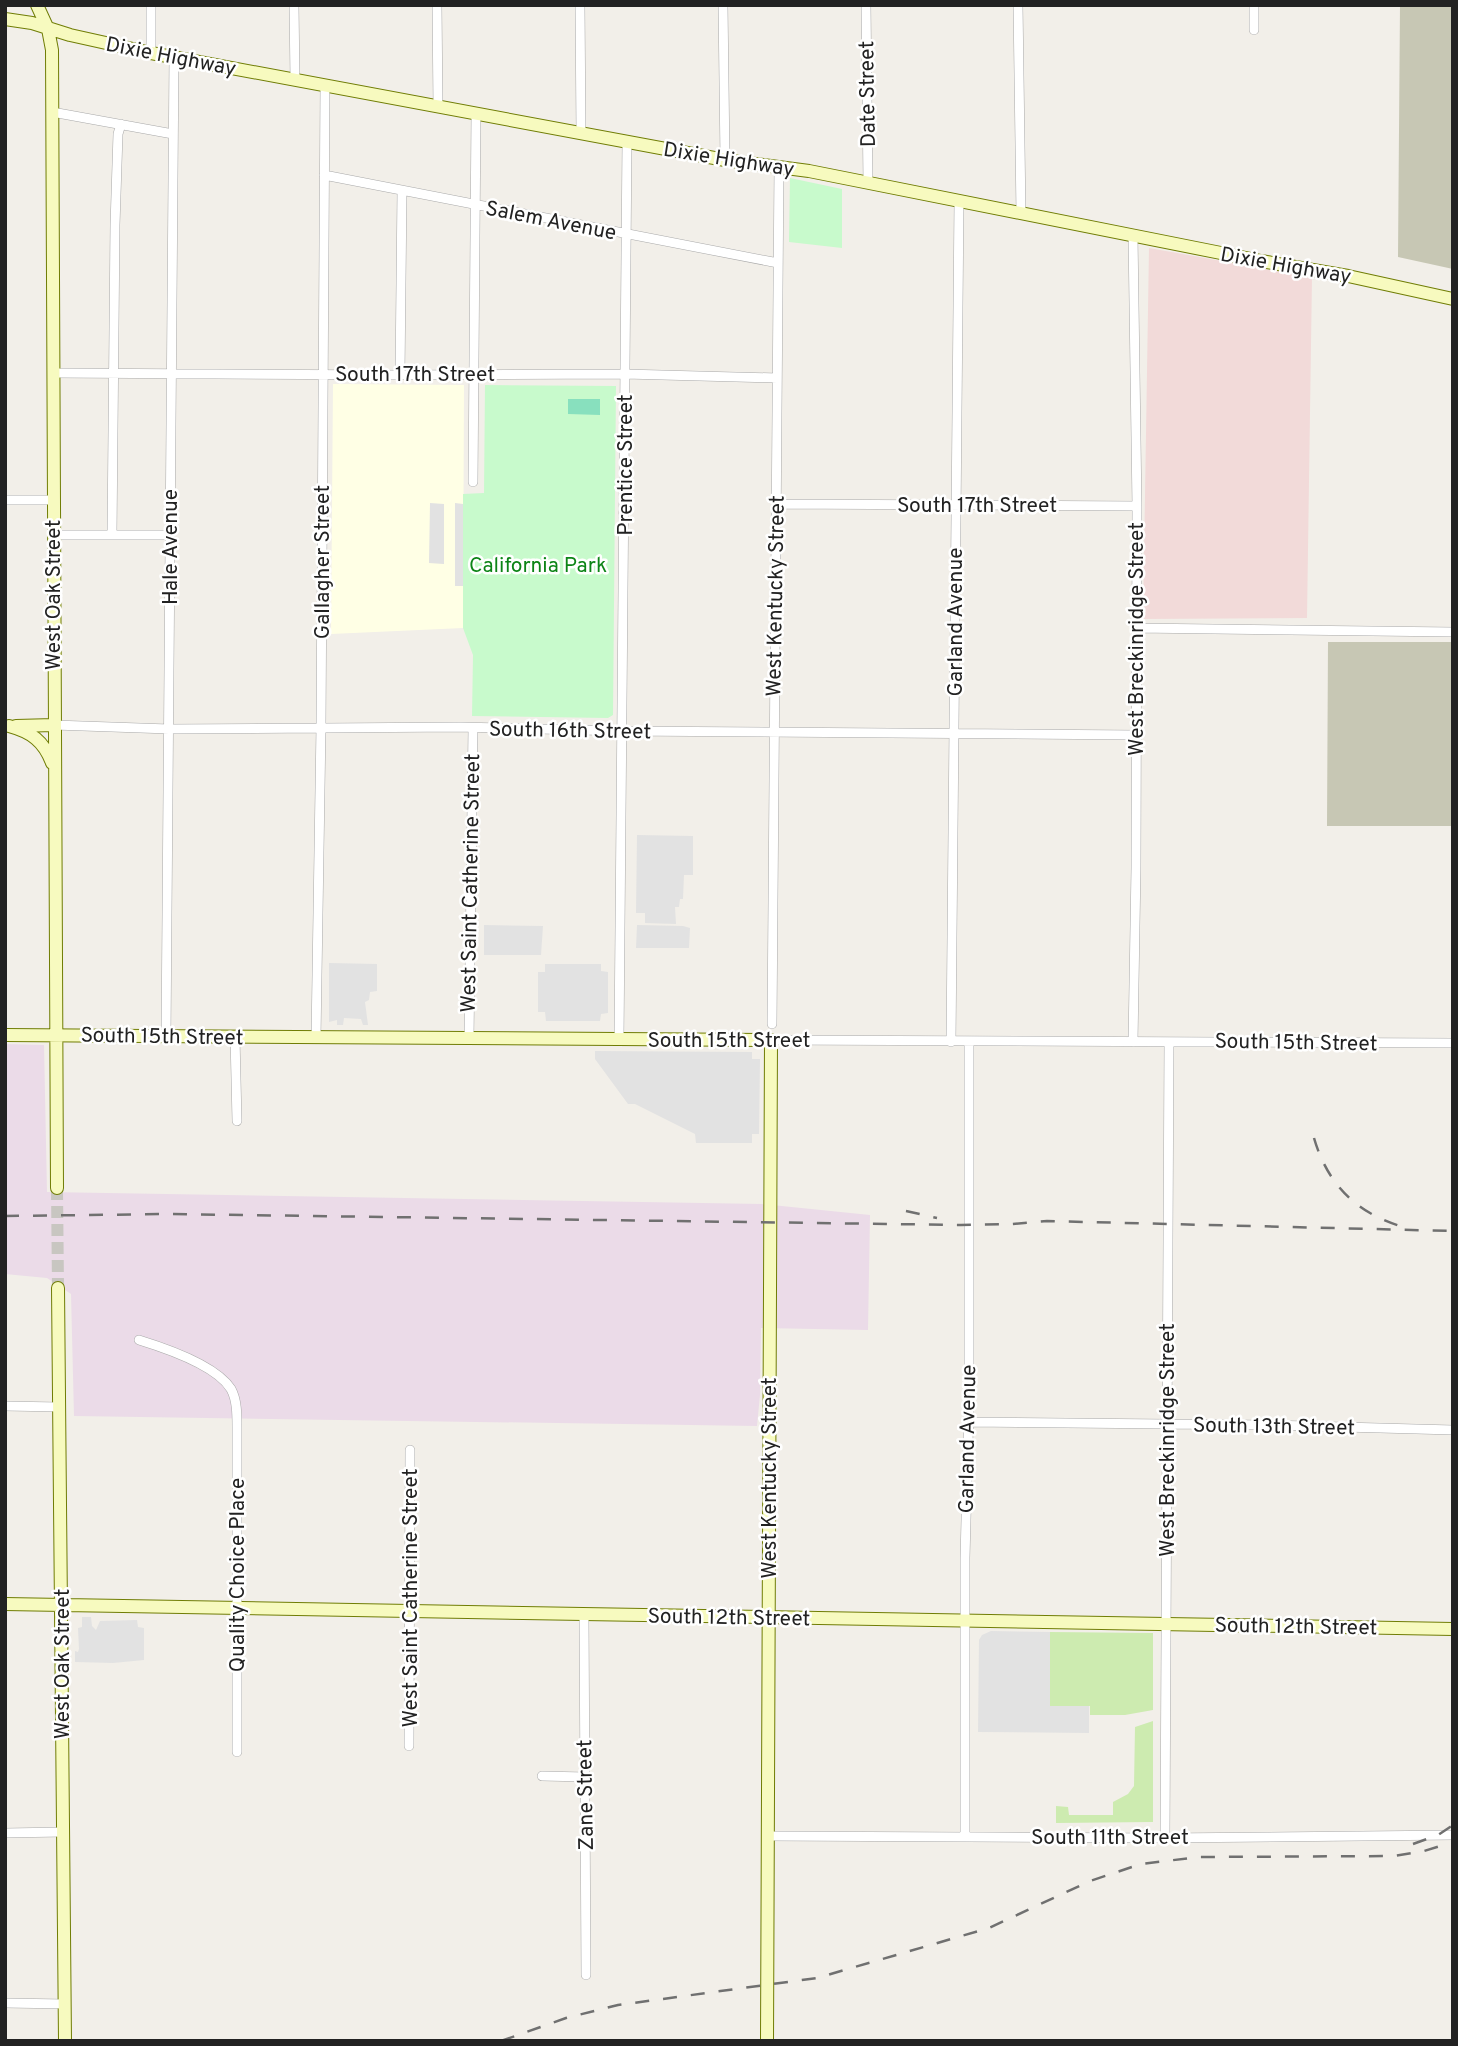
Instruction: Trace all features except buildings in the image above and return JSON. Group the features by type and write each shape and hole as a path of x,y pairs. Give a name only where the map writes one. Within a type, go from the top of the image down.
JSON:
{"street":[{"name":"West Oak Street","path":"37,5 48,29 52,50 57,1188"},
{"path":"151,5 151,53"},
{"path":"294,5 295,80"},
{"path":"437,5 438,107"},
{"path":"580,5 581,134"},
{"path":"723,5 725,160"},
{"name":"Date Street","path":"866,5 868,183"},
{"path":"1018,5 1021,214"},
{"path":"1254,5 1254,30"},
{"name":"Dixie Highway","path":"5,19 32,23 151,53 581,134 868,183 1348,276 1453,299"},
{"name":"Hale Avenue","path":"166,1037 174,57"},
{"name":"Gallagher Street","path":"316,1038 325,85"},
{"path":"52,112 173,134"},
{"path":"473,482 476,114"},
{"path":"112,535 115,212 118,134 121,124"},
{"name":"Prentice Street","path":"619,1040 627,142"},
{"name":"West Kentucky Street","path":"772,1024 779,168"},
{"name":"Salem Avenue","path":"324,175 778,263"},
{"path":"400,375 402,191"},
{"name":"Garland Avenue","path":"951,1042 959,202"},
{"name":"West Breckinridge Street","path":"1133,236 1137,506 1133,1042"},
{"name":"South 17th Street","path":"53,373 625,374 777,378"},
{"path":"5,500 54,500"},
{"name":"South 17th Street","path":"776,504 1137,506"},
{"path":"53,535 170,535"},
{"path":"1136,628 1453,632"},
{"name":"South 16th Street","path":"7,726 54,724 169,729 321,727 1136,735"},
{"path":"7,726 29,732 41,743 54,770"},
{"name":"West Saint Catherine Street","path":"469,1039 472,728"},
{"name":"South 15th Street","path":"5,1035 1453,1044"},
{"path":"235,1037 237,1121"},
{"name":"West Kentucky Street","path":"767,2041 771,1040"},
{"name":"West Breckinridge Street","path":"1165,1838 1169,1041"},
{"name":"Garland Avenue","path":"965,1836 969,1042"},
{"name":"West Oak Street","path":"58,1288 65,2041"},
{"name":"Quality Choice Place","path":"139,1340 196,1362 222,1379 235,1398 237,1752"},
{"path":"5,1406 59,1407"},
{"name":"South 13th Street","path":"968,1422 1268,1424 1453,1430"},
{"name":"West Saint Catherine Street","path":"409,1746 410,1450"},
{"name":"South 12th Street","path":"5,1604 1453,1629"},
{"name":"Zane Street","path":"584,1615 586,1975"},
{"path":"542,1776 585,1777"},
{"path":"5,1833 63,1832"},
{"name":"South 11th Street","path":"767,1836 1165,1838 1453,1835"},
{"path":"5,2003 65,2004"}],"shaded area":[{"path":"1400,5 1453,5 1453,269 1398,257"},
{"path":"1149,248 1312,277 1307,618 1143,619"},
{"path":"333,384 464,385 463,628 331,634"},
{"path":"430,503 444,504 444,564 429,563"},
{"path":"455,503 463,504 463,586 455,586"},
{"path":"1328,642 1453,642 1453,826 1327,826"},
{"path":"637,835 693,836 693,875 684,875 683,899 680,899 679,907 675,907 676,924 645,923 645,913 636,913"},
{"path":"484,925 543,926 541,955 484,955"},
{"path":"637,925 690,928 689,948 636,948"},
{"path":"329,963 377,964 377,991 370,992 369,1000 365,1002 368,1025 363,1025 361,1019 344,1018 343,1025 337,1025 337,1020 329,1022"},
{"path":"545,964 601,964 601,971 608,972 608,1013 601,1014 600,1021 546,1021 545,1012 538,1012 538,972 545,972"},
{"path":"5,1044 44,1045 47,1192 762,1204 870,1215 868,1330 761,1328 757,1426 74,1416 71,1294 47,1278 5,1274"},
{"path":"595,1051 752,1052 752,1059 760,1059 759,1134 752,1134 752,1143 696,1143 695,1134 635,1104 628,1104 595,1059"},
{"path":"82,1617 91,1617 92,1626 96,1630 100,1621 137,1620 138,1627 144,1628 144,1660 113,1663 75,1662 75,1651 78,1652 79,1649 78,1628 82,1627"},
{"path":"991,1631 1050,1632 1050,1706 1089,1706 1089,1733 978,1732 979,1640 982,1635"}],"green space":[{"path":"790,178 842,189 842,248 789,242"},
{"name":"California Park","path":"485,385 616,386 613,715 608,718 472,716 473,655 463,628 463,494 484,493"},
{"path":"568,399 600,399 600,415 568,414"},
{"path":"1050,1632 1153,1633 1153,1710 1125,1715 1090,1715 1090,1706 1050,1706"},
{"path":"1153,1721 1153,1822 1056,1823 1056,1806 1068,1807 1069,1815 1113,1815 1113,1802 1128,1794 1134,1786 1135,1727"}],"tunnel":[{"path":"57,1188 58,1288"}],"railway":[{"path":"1314,1138 1327,1169 1345,1194 1369,1213 1400,1226"},
{"path":"906,1211 937,1218"},
{"path":"5,1216 169,1214 961,1225 1047,1221 1453,1231"},
{"path":"1413,1844 1438,1835 1453,1825"},
{"path":"501,2041 566,2018 618,2005 817,1978 989,1928 1090,1881 1141,1864 1199,1857 1394,1856 1453,1842"}]}
